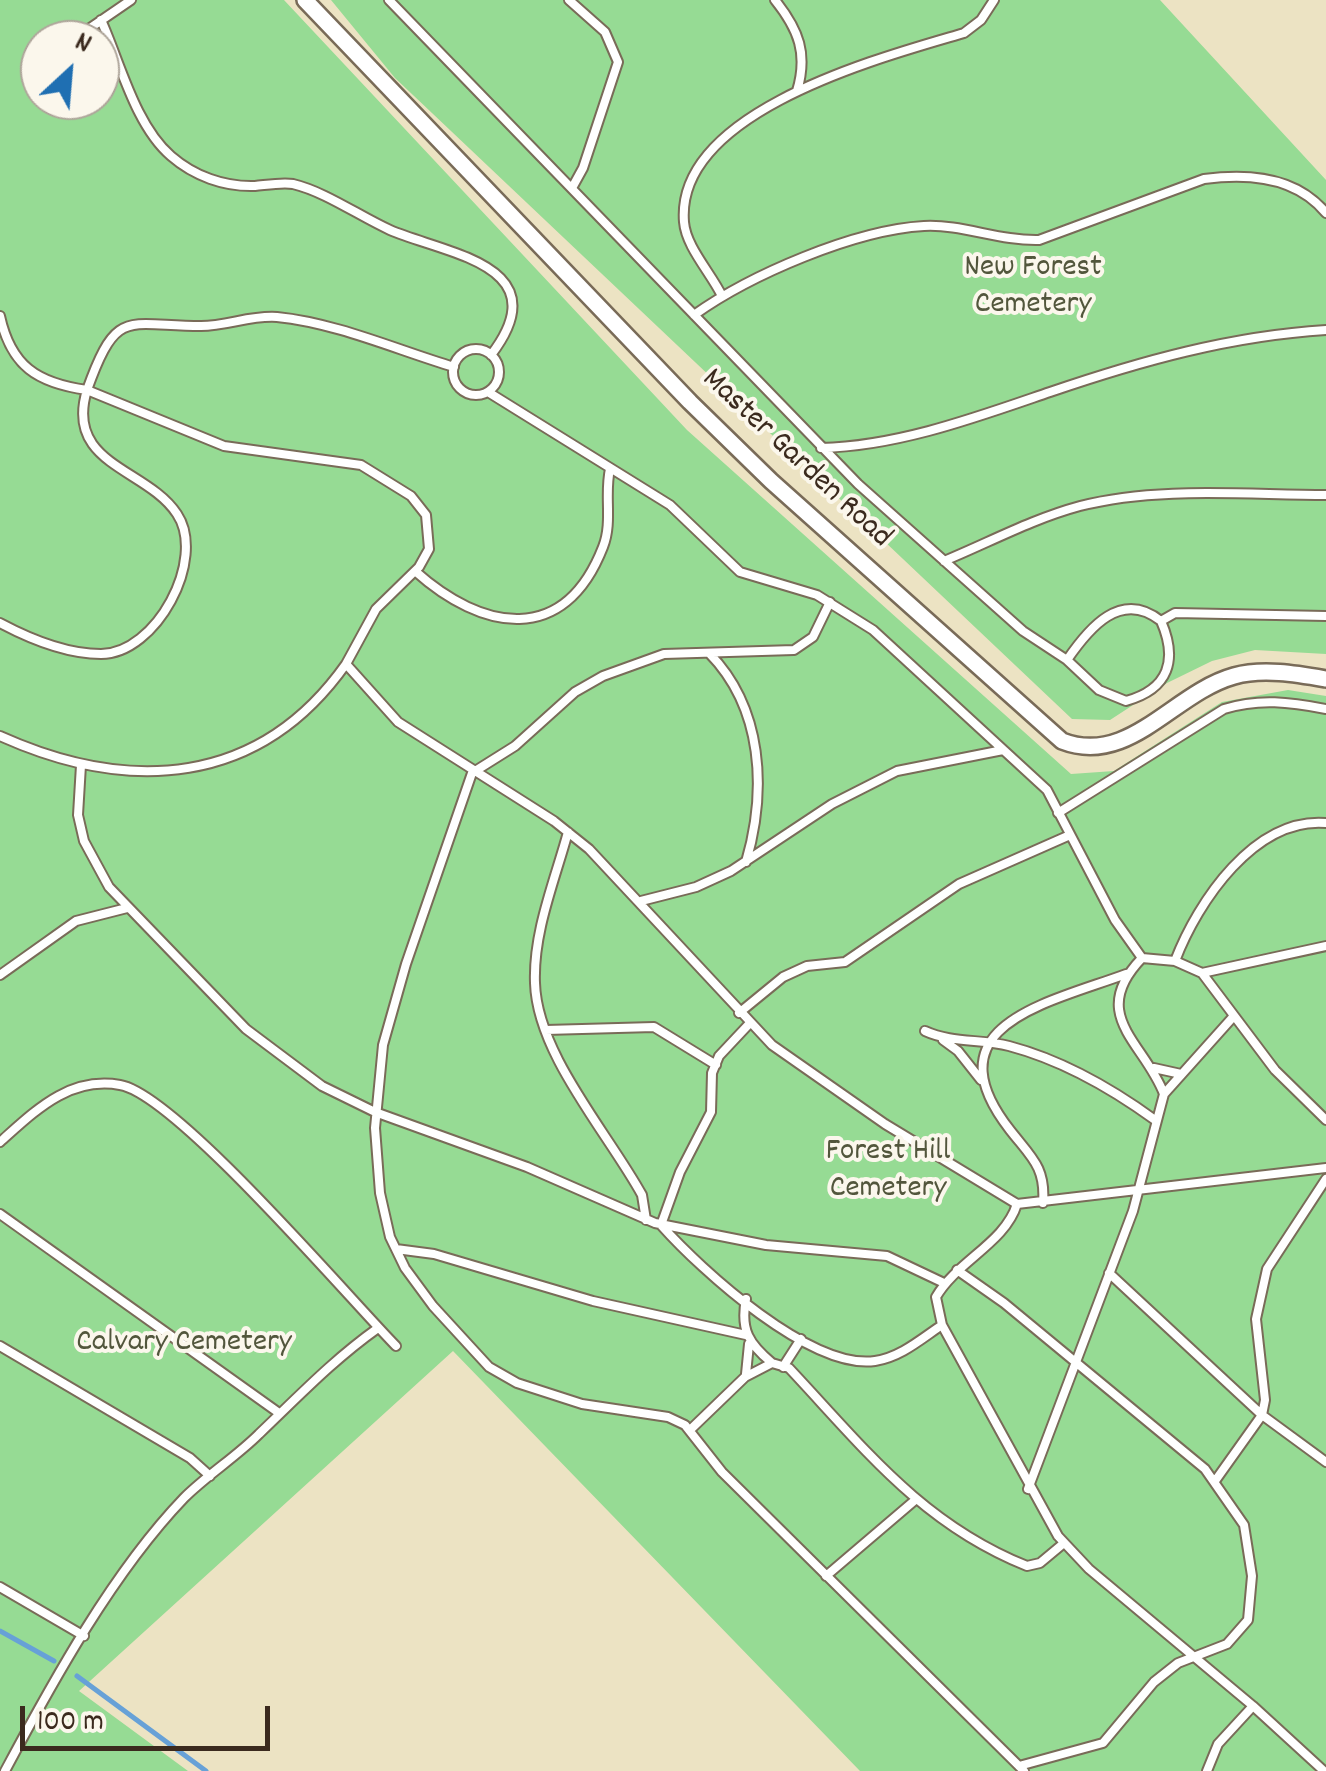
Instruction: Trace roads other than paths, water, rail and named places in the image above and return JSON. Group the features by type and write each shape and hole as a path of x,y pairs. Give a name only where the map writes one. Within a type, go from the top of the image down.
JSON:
{"street":[{"name":"Master Garden Road","path":"305,0 704,416 1062,741 1085,750 1111,747 1235,676 1297,674 1326,679"}],"lane":[{"path":"102,20 131,0"},
{"path":"389,0 821,448 1023,631 1067,660 1114,700 1142,696 1169,671 1172,654 1161,621 1136,609 1103,616 1067,660"},
{"path":"568,0 604,32 618,62 584,168 572,188"},
{"path":"776,0 799,35 803,58 797,91"},
{"path":"722,296 684,226 692,182 722,140 797,91 964,32 981,20 994,0"},
{"path":"120,61 152,134 170,156 200,176 235,186 292,184 423,244 490,265 504,280 510,300 509,322 491,354"},
{"path":"694,315 722,296 816,255 895,230 925,226 1013,241 1038,240 1204,179 1229,176 1278,181 1300,191 1326,213"},
{"path":"0,316 10,352 22,367 52,383 116,399 209,442 330,459 386,476 411,496 426,515 429,549 415,571 376,609 346,664 318,700 250,749 160,774 81,765 0,736"},
{"path":"0,623 49,644 104,654 142,641 162,621 184,554 180,517 165,500 98,452 85,429 81,410 100,354 114,336 134,323 201,326 277,317 454,366"},
{"path":"821,448 848,447 968,420 1187,349 1326,330"},
{"path":"454,366 470,350 491,354"},
{"path":"488,392 499,374 491,354"},
{"path":"454,366 460,388 474,394 488,392 670,506 740,572 830,602 873,630 1047,790 1142,958"},
{"path":"415,571 476,614 524,621 545,616 566,602 603,547 610,470"},
{"path":"944,561 1016,527 1085,505 1156,497 1326,495"},
{"path":"830,602 812,638 794,650 664,654 603,676 575,692 515,746 472,772 392,1008 375,1112 380,1193 396,1249 434,1306 488,1367 540,1393 668,1417 690,1430 722,1472 1022,1769 1103,1743 1154,1682 1192,1656 1211,1652 1240,1633 1251,1601 1244,1525 1215,1481 1076,1363 957,1270"},
{"path":"1161,621 1175,613 1326,616"},
{"path":"708,653 742,695 754,736 757,795 746,862"},
{"path":"346,664 398,722 568,832 641,901 750,1024 820,1080 1017,1204 1326,1168"},
{"path":"1058,812 1224,709 1248,702 1283,701 1326,708"},
{"path":"641,901 696,886 746,862 832,804 896,771 1004,750"},
{"path":"81,765 78,802 84,841 95,866 127,908 218,1003 278,1056 322,1086 375,1112 514,1162 661,1225 766,1245 887,1256 944,1282"},
{"path":"1174,960 1196,916 1266,837 1302,822 1326,823"},
{"path":"568,832 537,956 537,1003 546,1030 642,1195 646,1220"},
{"path":"739,1013 783,977 808,966 845,962 959,884 1070,835"},
{"path":"0,976 76,922 127,908"},
{"path":"1202,973 1326,946"},
{"path":"1043,1203 1045,1181 1040,1168 991,1105 982,1082 980,1068 988,1042 1018,1017 1126,974 1142,958 1174,960 1202,973 1275,1070 1326,1120"},
{"path":"1126,974 1118,1016 1126,1035 1154,1068 1164,1094"},
{"path":"1028,1489 1138,1187 1164,1094 1233,1016"},
{"path":"661,1225 680,1172 712,1112 716,1065 750,1024"},
{"path":"546,1030 654,1027 716,1065"},
{"path":"925,1030 958,1051 982,1082"},
{"path":"940,1038 988,1042 1073,1070 1155,1120"},
{"path":"1154,1068 1181,1074"},
{"path":"0,1142 40,1106 65,1091 120,1085 148,1096 263,1206 396,1346"},
{"path":"1215,1481 1262,1416 1260,1296 1281,1243 1326,1178"},
{"path":"1017,1204 1002,1230 944,1282 936,1296 942,1325 1028,1489 1064,1543 1324,1771"},
{"path":"0,1214 279,1413"},
{"path":"661,1225 687,1253 746,1299 836,1359 876,1361 896,1356 942,1325"},
{"path":"396,1249 434,1254 593,1301 748,1340 772,1363 783,1366 914,1500 944,1523 1027,1566 1040,1562 1064,1543"},
{"path":"1108,1274 1262,1416 1326,1462"},
{"path":"745,1377 746,1299"},
{"path":"6,1769 138,1552 306,1384 378,1328"},
{"path":"783,1366 801,1339"},
{"path":"0,1346 190,1458 210,1476"},
{"path":"690,1430 745,1377 772,1363"},
{"path":"826,1576 914,1500"},
{"path":"0,1587 84,1636"},
{"path":"1206,1771 1218,1744 1253,1706"}],"waterway":[{"path":"0,1631 54,1661"},
{"path":"77,1676 206,1771"}],"park label":[{"name":"New Forest Cemetery","path":"1033,288"},
{"name":"Forest Hill Cemetery","path":"888,1172"},
{"name":"Calvary Cemetery","path":"184,1345"}]}
